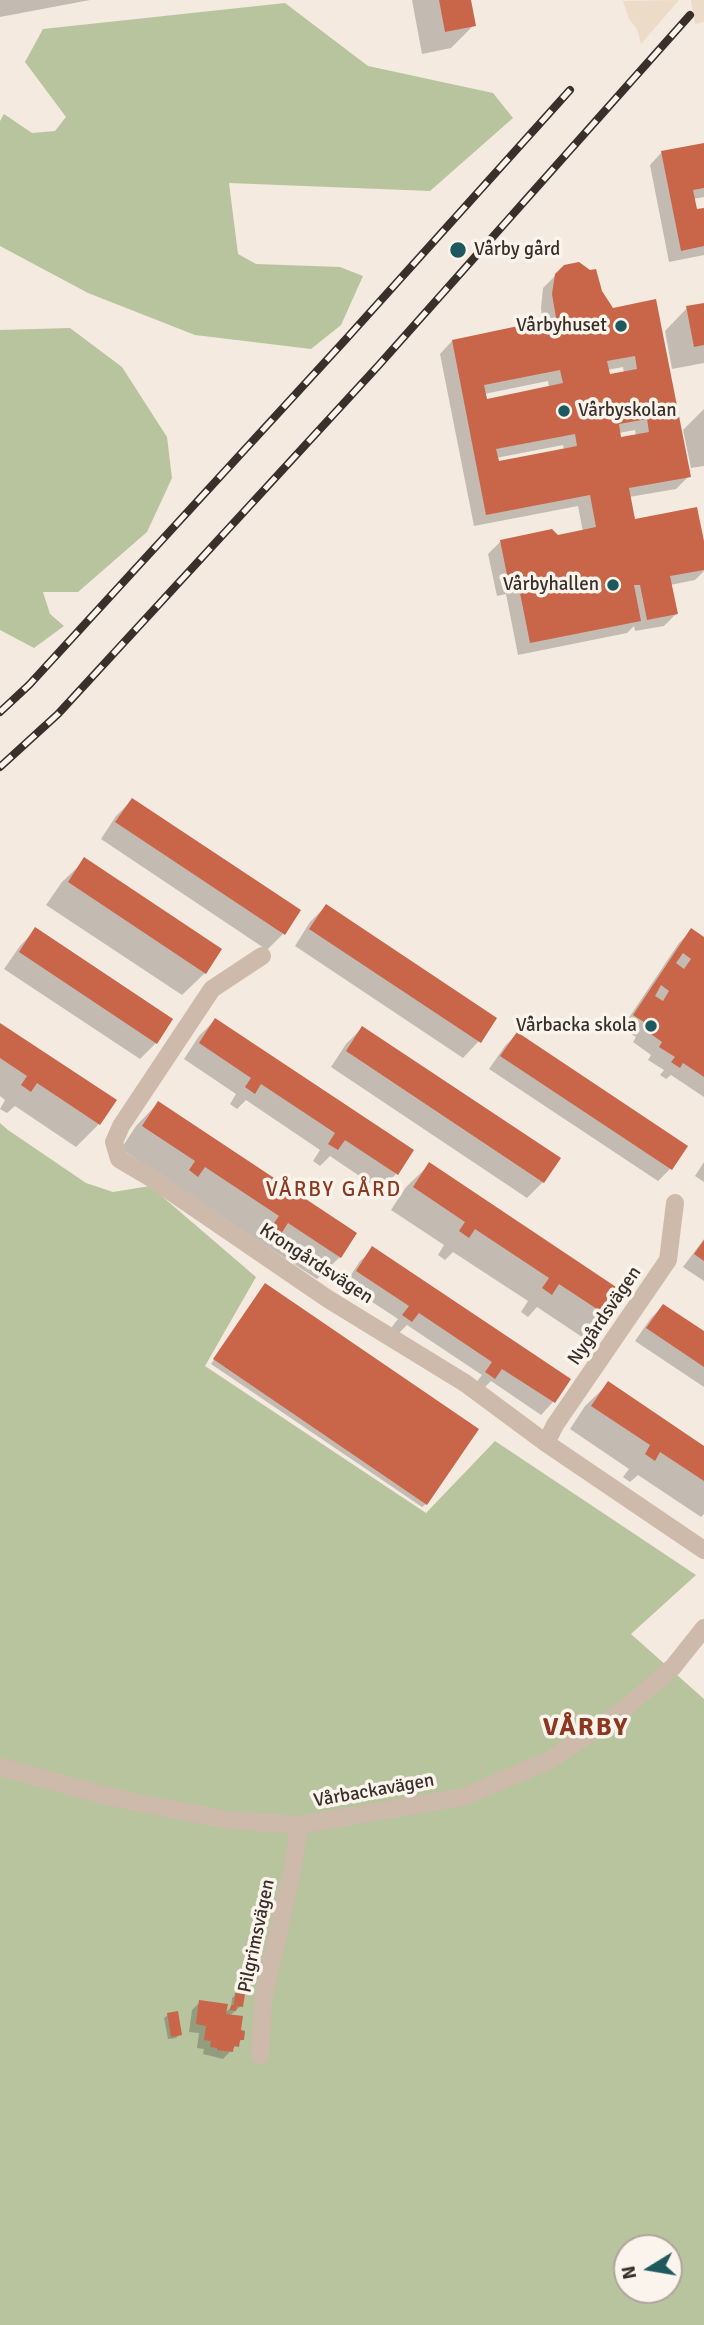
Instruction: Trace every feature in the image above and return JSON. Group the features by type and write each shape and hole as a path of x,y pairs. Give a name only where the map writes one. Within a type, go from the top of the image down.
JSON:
{"street":[{"name":"Krongårdsvägen","path":"262,956 212,989 121,1126 114,1142 119,1159 328,1299 465,1383 546,1443 704,1550"},
{"name":"Nygårdsvägen","path":"546,1443 555,1425 668,1260 676,1203"},
{"name":"Vårbackavägen","path":"0,1767 110,1797 214,1817 299,1825 463,1797 552,1759 628,1706 673,1667 704,1628"},
{"name":"Pilgrimsvägen","path":"260,2056 263,2000 293,1867 299,1825"}],"green space":[{"path":"285,3 368,66 493,93 513,118 430,191 229,183 238,254 256,264 340,267 363,276 341,325 311,349 195,335 88,293 0,246 0,121 4,114 32,133 55,131 66,117 25,62 43,29"},
{"path":"70,328 122,367 167,437 172,478 147,532 78,592 43,592 50,614 64,626 34,648 0,630 0,330"},
{"path":"0,1123 86,1183 113,1192 150,1186 256,1277 205,1366 426,1513 495,1441 696,1575 631,1634 704,1699 704,2325 0,2325"}],"shaded area":[{"path":"679,0 641,44 637,29 629,19 623,1"},
{"path":"691,0 704,0 704,22 695,24"}],"building":[{"path":"439,0 471,0 476,26 445,32"},
{"path":"704,143 704,188 693,190 697,209 704,208 704,246 681,251 661,151"},
{"path":"579,262 590,270 596,269 602,291 613,308 656,299 691,477 629,488 635,519 697,507 704,541 704,570 670,576 678,614 647,620 640,585 634,585 641,621 530,643 518,583 509,585 500,540 552,529 558,535 596,527 590,495 486,515 452,340 556,318 552,294 555,274 564,265","holes":["635,356 637,369 610,374 607,361","560,370 563,383 487,399 484,385","647,419 649,432 621,437 619,424","575,434 577,446 499,461 496,449"]},
{"path":"704,303 704,345 694,347 686,306"},
{"path":"132,798 301,910 285,935 115,822"},
{"path":"84,857 222,949 206,974 68,882"},
{"path":"326,904 497,1018 481,1043 309,929"},
{"path":"35,927 173,1019 157,1044 19,952"},
{"name":"Vårbacka skola","path":"691,928 704,937 704,1077 683,1063 680,1068 671,1062 675,1057 659,1047 662,1042 644,1029 647,1024 633,1015","holes":["683,953 691,959 684,969 676,963","661,985 669,991 663,1001 655,996"]},
{"path":"215,1018 414,1150 398,1175 345,1140 338,1150 328,1144 335,1133 261,1084 255,1094 245,1087 251,1078 199,1043"},
{"path":"0,1023 117,1100 100,1125 37,1083 31,1092 21,1085 27,1076 0,1058"},
{"path":"362,1026 561,1158 544,1183 346,1051"},
{"path":"517,1032 688,1146 672,1170 500,1056"},
{"path":"158,1101 357,1233 341,1258 288,1223 281,1234 271,1227 279,1216 205,1167 198,1177 189,1170 195,1161 142,1126"},
{"path":"429,1162 628,1295 612,1319 559,1284 552,1295 542,1288 549,1278 475,1229 469,1238 459,1231 465,1222 413,1187"},
{"path":"704,1240 704,1261 694,1254"},
{"path":"372,1246 571,1379 555,1403 502,1369 495,1379 485,1372 492,1362 419,1313 412,1322 402,1315 409,1306 356,1271"},
{"path":"265,1283 479,1429 427,1505 213,1359"},
{"path":"663,1304 704,1331 704,1367 646,1328"},
{"path":"608,1381 704,1446 704,1481 660,1452 655,1461 645,1454 650,1445 591,1406"},
{"path":"235,1993 245,1994 243,2007 237,2006 236,2011 230,2010 231,2005 234,2005"},
{"path":"199,2000 228,2004 226,2014 243,2016 241,2030 245,2031 244,2040 240,2040 239,2047 234,2046 233,2052 217,2050 210,2047 211,2041 204,2040 206,2026 196,2024"},
{"path":"178,2011 182,2035 171,2037 167,2013"}],"railway":[{"path":"0,767 58,714 378,366 690,15"},
{"path":"0,712 29,685 347,338 570,90"}],"place":[{"name":"Vårby gård","path":"458,250"},
{"name":"Vårbyhuset","path":"621,326"},
{"name":"Vårbyskolan","path":"564,411"},
{"name":"Vårbyhallen","path":"613,585"},
{"name":"Vårbacka skola","path":"651,1026"}],"district":[{"name":"VÅRBY GÅRD","path":"334,1190"},
{"name":"VÅRBY","path":"586,1728"}]}
